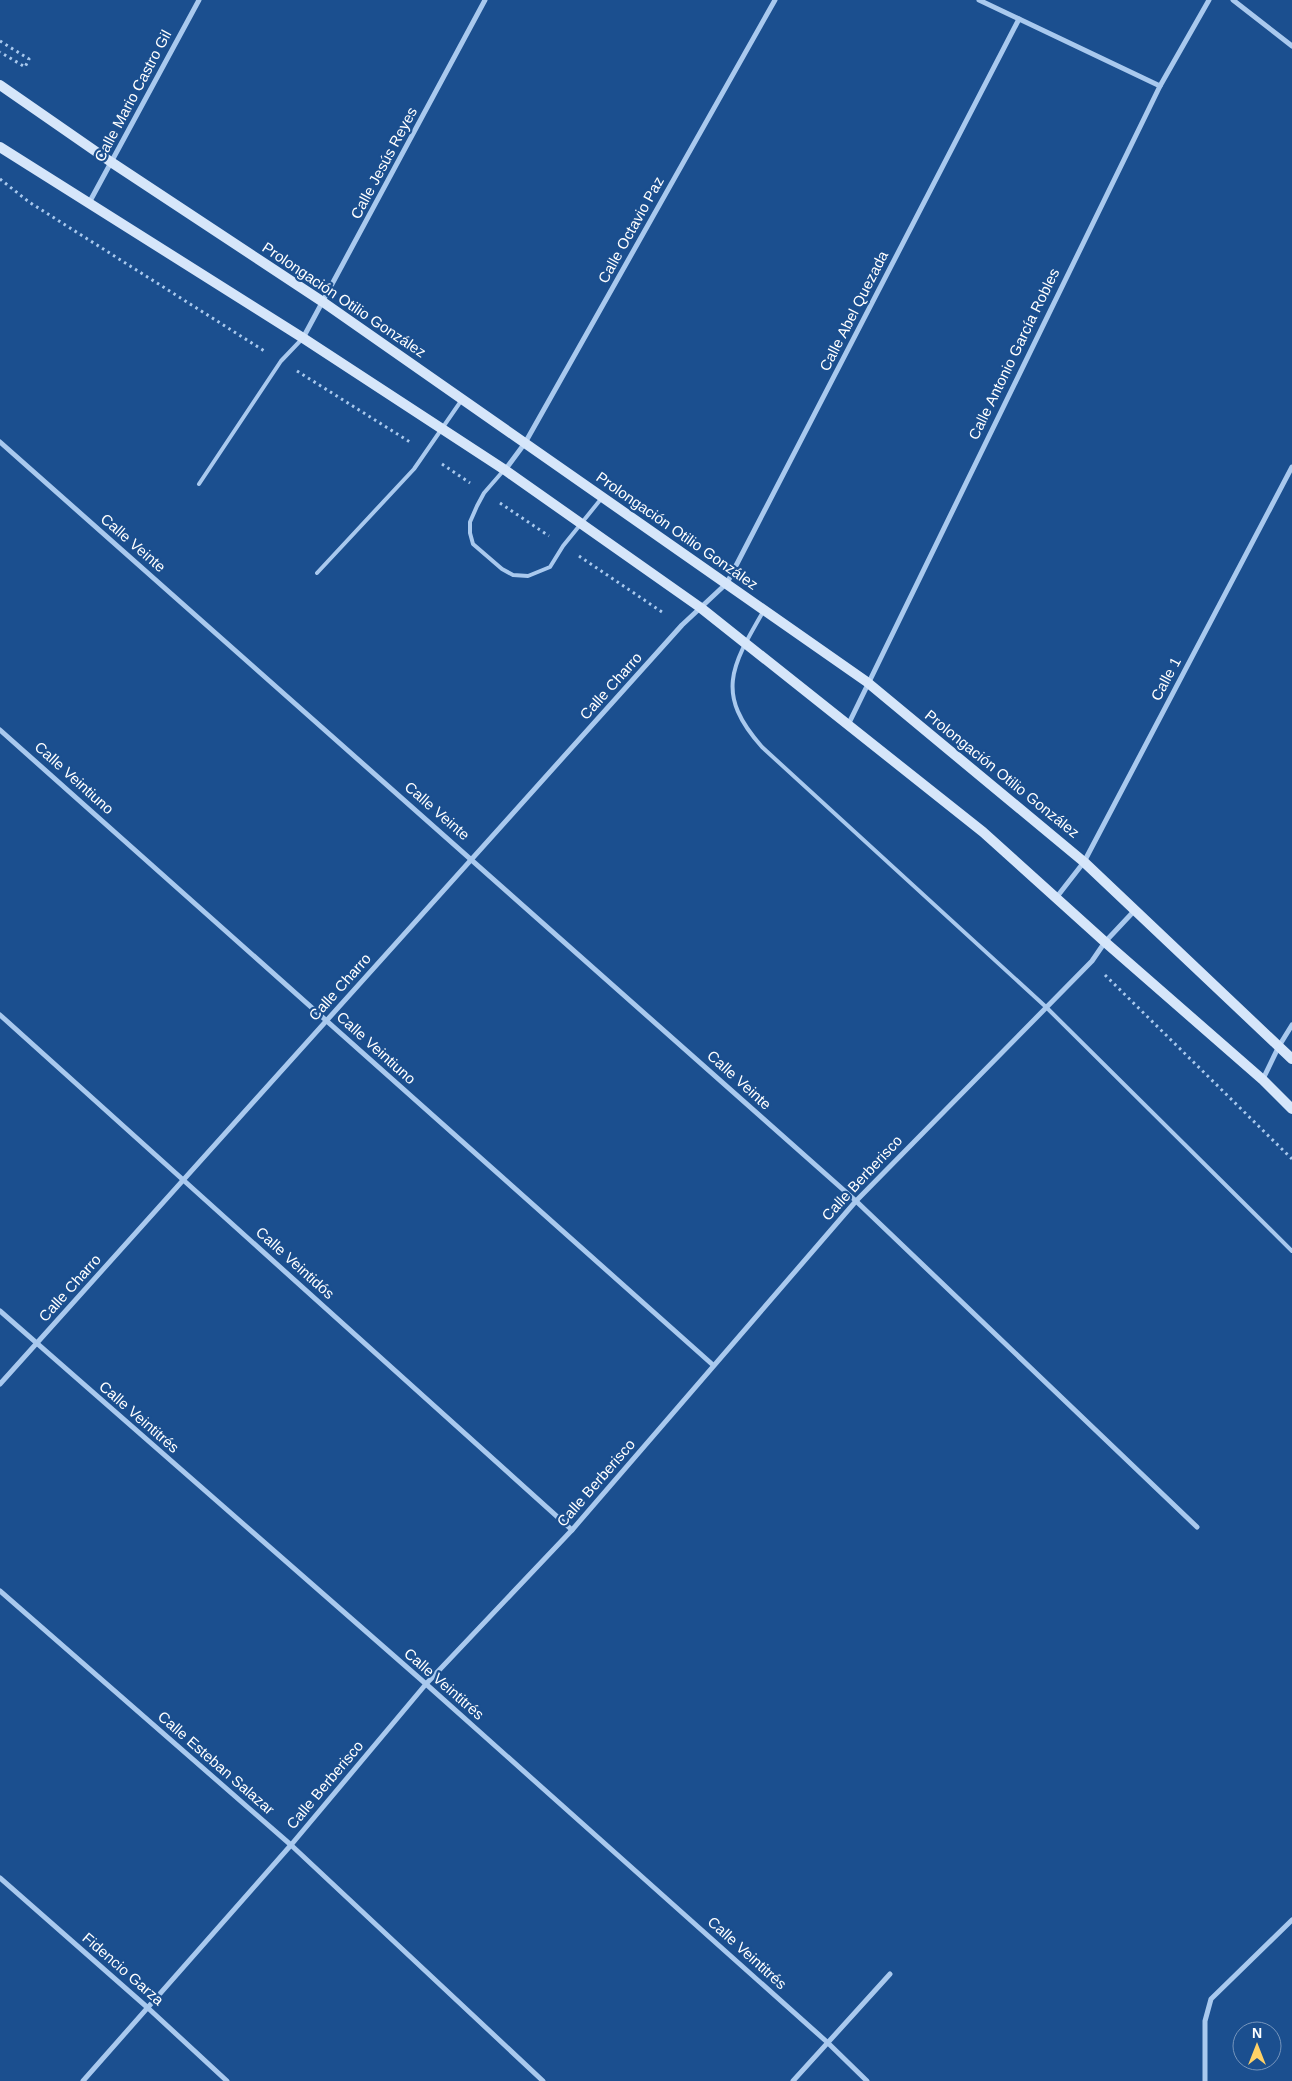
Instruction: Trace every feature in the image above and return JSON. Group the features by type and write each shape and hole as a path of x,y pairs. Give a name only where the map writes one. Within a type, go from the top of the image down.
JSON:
{"main road":[{"name":"Prolongación Otilio González","path":"0,85 111,162 324,302 867,682 1084,862 1292,1059"},
{"path":"0,146 443,429 701,608 849,723 983,832 1263,1080 1292,1109"}],"street":[{"name":"Calle Mario Castro Gil","path":"89,203 199,0"},
{"name":"Calle Jesús Reyes","path":"303,338 485,0"},
{"name":"Calle Octavio Paz","path":"504,470 525,443 775,0"},
{"path":"979,0 1160,86"},
{"name":"Calle Antonio García Robles","path":"849,723 867,682 1160,86 1210,0"},
{"path":"1233,0 1292,46"},
{"name":"Calle Abel Quezada","path":"701,608 727,583 1019,19"},
{"name":"Calle Veinte","path":"0,442 856,1201 1197,1527"},
{"name":"Calle 1","path":"1056,898 1084,862 1292,467"},
{"name":"Calle Charro","path":"0,1384 328,1021 471,858 682,625 701,608"},
{"name":"Calle Veintiuno","path":"0,730 713,1365"},
{"name":"Calle Berberisco","path":"83,2081 291,1845 426,1684 572,1530 856,1201 1092,962 1105,942 1135,910"},
{"name":"Calle Veintidós","path":"0,1015 572,1530"},
{"path":"1263,1080 1279,1046 1292,1025"},
{"name":"Calle Veintitrés","path":"0,1311 426,1684 828,2042 867,2081"},
{"name":"Calle Esteban Salazar","path":"0,1591 291,1845 543,2081"},
{"name":"Fidencio Garza","path":"0,1878 148,2008 227,2081"},
{"path":"1205,2081 1205,2021 1211,1999 1292,1920"},
{"path":"793,2081 890,1974"}],"lane":[{"path":"199,484 281,361 303,338"},
{"path":"317,573 414,469 462,399"},
{"path":"504,470 484,493 470,522 473,544 502,569 513,575 528,576 550,567 563,546 603,497"},
{"path":"764,610 745,642 736,663 732,693 736,710 746,729 762,747 1046,1007 1292,1251"}],"path":[{"path":"0,41 29,59 25,67 0,52"}]}
